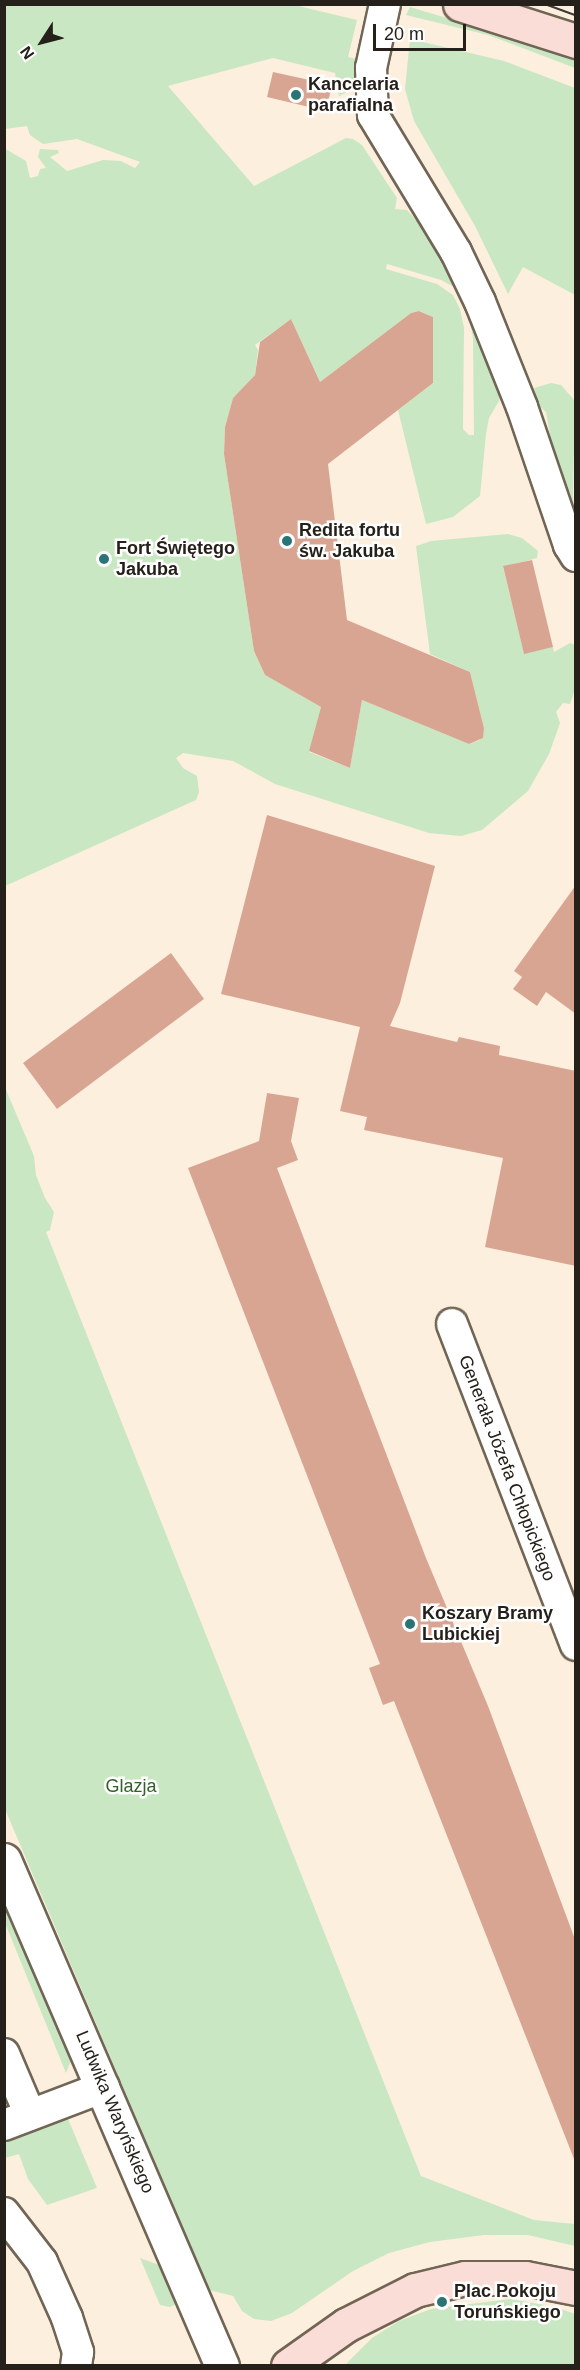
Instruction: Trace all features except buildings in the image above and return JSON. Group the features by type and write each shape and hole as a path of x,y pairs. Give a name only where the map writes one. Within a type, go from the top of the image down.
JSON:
{"main road":[{"path":"460,4 576,41"},
{"path":"288,2366 346,2325 415,2290 465,2278 525,2278 576,2288"}],"street":[{"path":"385,4 371,68 373,115 456,252 480,302 522,407 569,545 576,556"},
{"name":"Generała Józefa Chłopickiego","path":"452,1324 576,1645"},
{"name":"Ludwika Waryńskiego","path":"4,1860 105,2087 222,2366"},
{"path":"4,2054 17,2120 105,2087"},
{"path":"4,2213 42,2262 67,2318 78,2352 76,2366"}],"green space":[{"path":"290,4 357,20 348,57 356,59 360,65 357,79 349,91 339,96 335,73 273,58 168,86 254,186 346,138 353,139 362,145 397,198 395,209 407,210 423,228 427,238 444,253 460,274 478,316 500,383 499,401 489,418 480,496 453,517 426,524 398,410 433,383 433,317 420,311 411,313 320,382 291,319 255,345 258,350 255,375 233,398 225,427 224,454 254,651 265,675 321,707 309,752 350,768 362,700 469,744 480,740 484,728 470,672 430,654 416,546 431,541 508,534 522,538 538,551 537,558 503,567 524,653 553,647 554,652 570,643 575,645 575,689 570,704 563,703 556,712 560,723 549,754 528,791 482,830 461,836 429,833 275,784 233,761 183,753 176,758 183,768 197,776 199,792 196,800 5,886 4,148 26,161 30,178 38,176 40,169 46,168 38,157 40,149 58,150 59,153 50,157 67,171 103,160 121,161 135,168 140,162 77,139 43,144 30,135 27,126 5,129 5,5","holes":["387,264 441,280 456,288 466,301 473,338 474,435 469,435 463,429 464,328 460,309 453,295 437,284 386,269"]},
{"path":"410,7 547,48 575,59 575,68 488,35 406,15"},
{"path":"410,39 504,61 575,88 575,295 523,267 508,294 475,226 414,121 405,89"},
{"path":"551,383 561,385 575,401 573,494 575,530 551,441 546,412 538,405 534,388"},
{"name":"Glazja","path":"4,1085 34,1156 36,1175 45,1198 54,1212 50,1230 46,1232 421,2176 534,2220 575,2224 575,2246 528,2235 484,2235 430,2242 389,2253 353,2271 292,2313 271,2321 254,2319 242,2311 233,2296 209,2290 5,1809"},
{"path":"4,1891 72,2058 66,2073 5,1923"},
{"path":"66,2114 97,2188 47,2205 28,2179 19,2154 5,2158 5,2143 14,2136"},
{"path":"140,2258 162,2266 179,2303 170,2307 160,2305"},
{"path":"510,2299 556,2307 575,2314 575,2365 345,2365 372,2338 399,2321 431,2309"}],"tram line":[{"path":"545,4 576,15"}],"place":[{"name":"Kancelaria parafialna","path":"296,95"},
{"name":"Redita fortu św. Jakuba","path":"287,541"},
{"name":"Fort Świętego Jakuba","path":"104,559"},
{"name":"Koszary Bramy Lubickiej","path":"410,1624"},
{"name":"Plac Pokoju Toruńskiego","path":"442,2302"}]}
